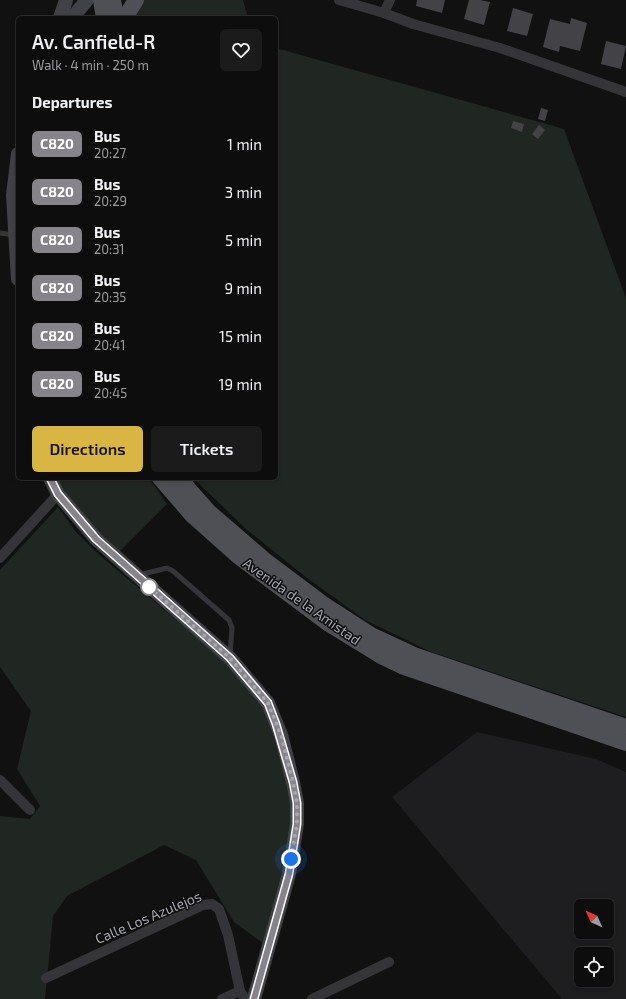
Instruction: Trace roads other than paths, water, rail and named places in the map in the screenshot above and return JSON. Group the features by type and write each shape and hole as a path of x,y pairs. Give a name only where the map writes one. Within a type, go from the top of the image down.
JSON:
{"main road":[{"path":"61,16 66,0"},
{"path":"74,16 88,0"},
{"path":"114,10 136,0"},
{"path":"16,170 13,195 16,250"},
{"path":"51,480 58,494 96,539 230,658 268,703 281,735 297,803 297,824 289,874 254,999"},
{"name":"Avenida de la Amistad","path":"162,480 192,515 238,556 330,624 380,656 404,667 626,743"},
{"name":"Avenida de la Amistad","path":"181,480 209,512 267,562 323,604 371,635 414,655 626,727"}],"street":[{"path":"339,0 384,13 414,24 500,48 626,92"},
{"path":"384,13 390,0"},
{"path":"0,558 58,494"},
{"path":"0,780 30,810"},
{"name":"Calle Los Azulejos","path":"46,978 203,905 212,904 219,909 228,935 242,995"},
{"path":"312,999 389,962"},
{"path":"222,999 242,995"}],"lane":[{"path":"0,233 15,235"},
{"path":"136,576 167,568 173,571 224,615 229,620 232,628 230,658"}]}
